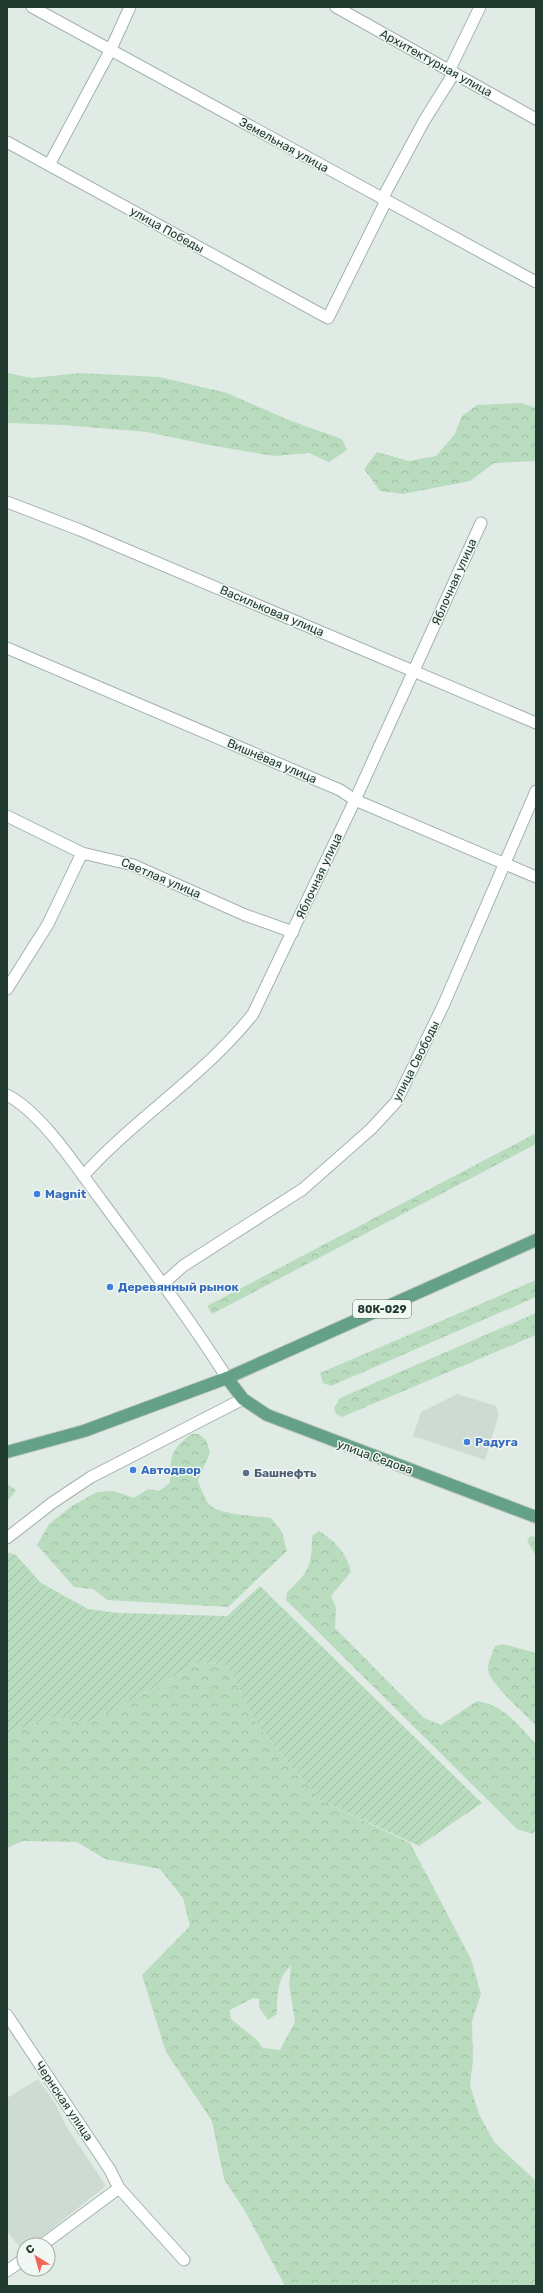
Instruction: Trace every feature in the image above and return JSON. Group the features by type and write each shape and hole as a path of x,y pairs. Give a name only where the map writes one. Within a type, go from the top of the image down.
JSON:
{"main road":[{"name":"80К-029","path":"7,1452 84,1431 227,1378 536,1240"},
{"name":"улица Седова","path":"227,1378 243,1399 267,1415 302,1430 536,1517"}],"street":[{"name":"Земельная улица","path":"32,7 536,282"},
{"path":"49,165 110,50 130,7"},
{"name":"Архитектурная улица","path":"336,7 536,119"},
{"path":"384,200 451,72 480,7"},
{"name":"улица Победы","path":"7,142 328,318 384,200"},
{"name":"Васильковая улица","path":"7,502 80,530 414,670 536,724"},
{"name":"Яблочная улица","path":"83,1176 128,1130 232,1040 253,1014 355,800 481,523"},
{"name":"Вишнёвая улица","path":"7,648 333,787 355,800 536,877"},
{"name":"улица Свободы","path":"163,1284 183,1266 303,1190 371,1129 396,1102 443,1006 536,791"},
{"name":"Светлая улица","path":"7,816 82,853 133,865 246,915 293,932"},
{"path":"7,989 48,924 82,853"},
{"path":"7,1095 29,1110 83,1176 194,1327 227,1378"},
{"path":"7,1538 52,1503 91,1478 243,1399"},
{"name":"Чернская улица","path":"7,2015 110,2170 119,2188 184,2260"},
{"path":"53,2237 119,2188"},
{"path":"7,2271 16,2265"}],"shaded area":[{"path":"457,1394 496,1406 499,1414 485,1460 413,1436 421,1412"},
{"path":"38,2079 55,2103 66,2126 106,2186 41,2237 16,2237 16,2242 7,2231 7,2098"}],"green space":[{"path":"7,373 32,378 80,373 159,377 227,393 291,421 342,439 347,450 329,462 309,453 274,456 204,444 147,432 63,425 7,423"},
{"path":"522,403 536,408 536,461 494,463 470,481 403,494 380,491 364,469 377,452 409,461 436,456 455,434 462,416 477,405"},
{"path":"536,1133 536,1144 212,1314 207,1306"},
{"path":"536,1280 536,1297 331,1386 323,1383 320,1373"},
{"path":"536,1313 536,1335 342,1417 336,1414 334,1408 340,1398"},
{"path":"191,1434 199,1434 206,1440 210,1453 198,1480 204,1496 210,1505 230,1513 271,1518 282,1532 287,1551 228,1607 107,1600 93,1589 74,1587 37,1545 49,1524 72,1506 97,1492 114,1491 134,1498 148,1489 159,1491 170,1483 171,1460 175,1450"},
{"path":"7,1484 16,1490 7,1502"},
{"path":"319,1531 340,1548 347,1559 351,1572 331,1596 336,1608 335,1628 424,1718 441,1725 477,1701 487,1703 503,1711 517,1723 536,1744 536,1830 532,1834 517,1829 286,1600 287,1592 300,1579 308,1568 311,1555 312,1536"},
{"path":"530,1536 536,1537 536,1556 527,1541"},
{"path":"7,1552 16,1555 41,1583 88,1609 118,1613 227,1616 260,1586 482,1803 419,1846 321,1800 288,1763 254,1720 233,1676 224,1664 196,1663 156,1687 88,1723 50,1717 7,1734"},
{"path":"503,1644 536,1653 536,1725 508,1698 490,1675 488,1664 495,1646"},
{"path":"196,1663 224,1664 233,1676 254,1720 288,1763 321,1800 410,1843 471,1959 481,1994 472,2021 473,2059 470,2085 479,2114 494,2142 536,2181 536,2286 285,2286 245,2211 224,2179 212,2121 166,2052 142,1975 190,1926 183,1898 160,1869 105,1859 77,1842 23,1841 7,1848 7,1734 50,1717 88,1723 156,1687","holes":["291,1966 289,1984 295,2022 280,2050 263,2048 258,2041 231,2019 230,2010 253,1998 259,1999 259,2007 268,2020 277,2014 280,1981 286,1970"]}],"place":[{"name":"Magnit","path":"37,1194"},
{"name":"Деревянный рынок","path":"110,1287"},
{"name":"Радуга","path":"467,1442"},
{"name":"Автодвор","path":"133,1470"},
{"name":"Башнефть","path":"246,1473"}]}
